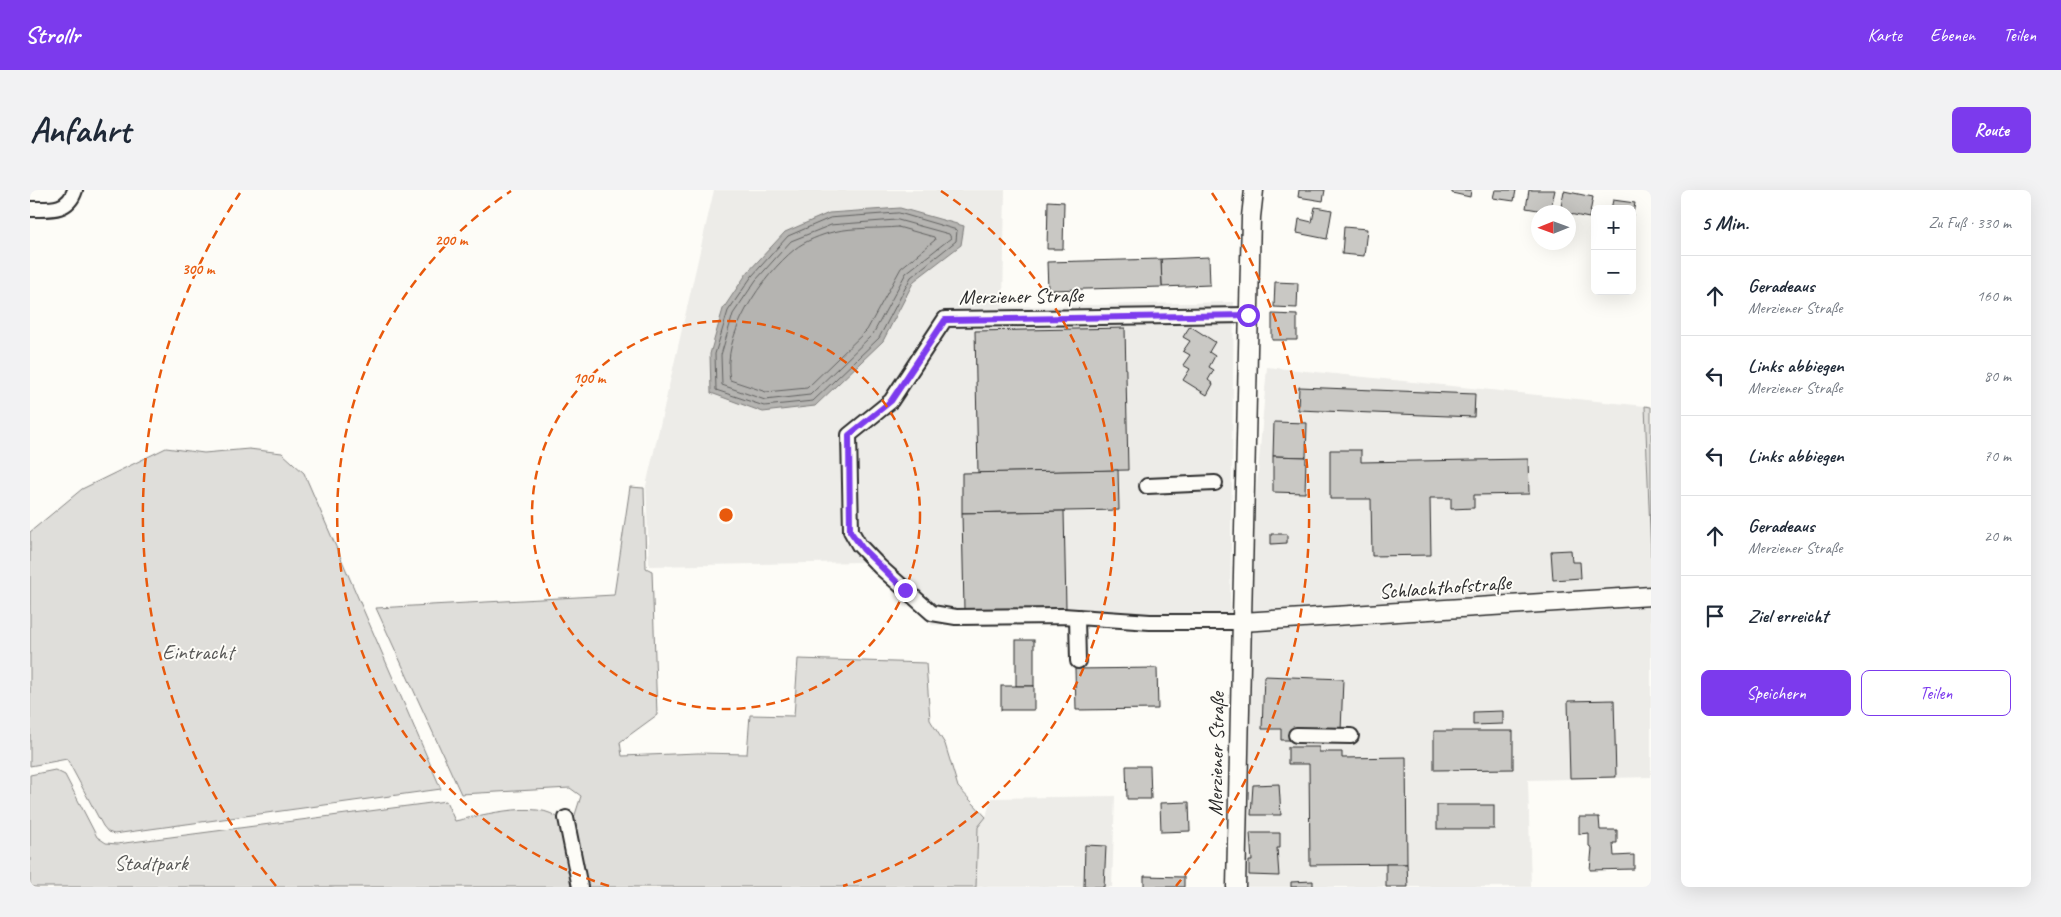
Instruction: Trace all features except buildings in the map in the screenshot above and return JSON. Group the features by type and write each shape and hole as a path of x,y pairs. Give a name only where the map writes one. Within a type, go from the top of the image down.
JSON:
{"main road":[{"name":"Merziener Straße","path":"1236,887 1248,315 1254,190"},
{"name":"Schlachthofstraße","path":"1242,622 1651,596"}],"street":[{"path":"30,209 63,207 69,203 75,190"},
{"name":"Merziener Straße","path":"1077,617 956,617 932,613 880,567 859,545 850,531 849,435 891,401 945,320 1248,315"},
{"path":"1147,486 1215,483"},
{"path":"1078,661 1077,617 1150,622 1242,622"},
{"path":"1296,735 1351,736"},
{"path":"566,818 580,887"}],"shaded area":[{"path":"714,190 1005,190 1003,307 1234,302 1230,621 1210,627 1066,624 932,625 863,562 649,566 646,486"},
{"path":"1267,367 1645,406 1651,556 1651,777 1528,780 1531,887 1242,887 1244,636"},
{"path":"1115,796 1112,887 976,887 978,827 986,817 991,798"}],"green space":[{"path":"1645,406 1651,407 1651,556"},
{"name":"Eintracht","path":"166,448 204,453 249,449 282,453 304,473 441,789 114,834 108,832 103,826 67,759 30,766 30,532 82,489"},
{"path":"630,487 644,488 646,568 652,571 657,715 620,742 622,756 698,753 747,754 750,715 794,716 798,659 926,663 930,720 945,744 958,787 986,817 978,827 976,887 584,887 572,824 581,796 570,788 461,794 376,608 614,595"},
{"name":"Stadtpark","path":"55,770 65,775 97,837 106,843 117,844 446,801 455,821 514,810 530,809 545,811 557,817 564,826 570,848 576,887 30,887 30,775"}],"water":[{"path":"900,208 964,226 961,245 914,281 883,341 815,406 763,412 711,393 710,354 723,309 747,273 785,232 829,213"}],"route":[{"path":"905,590 859,545 850,531 849,435 891,401 945,320 1248,315"}]}
